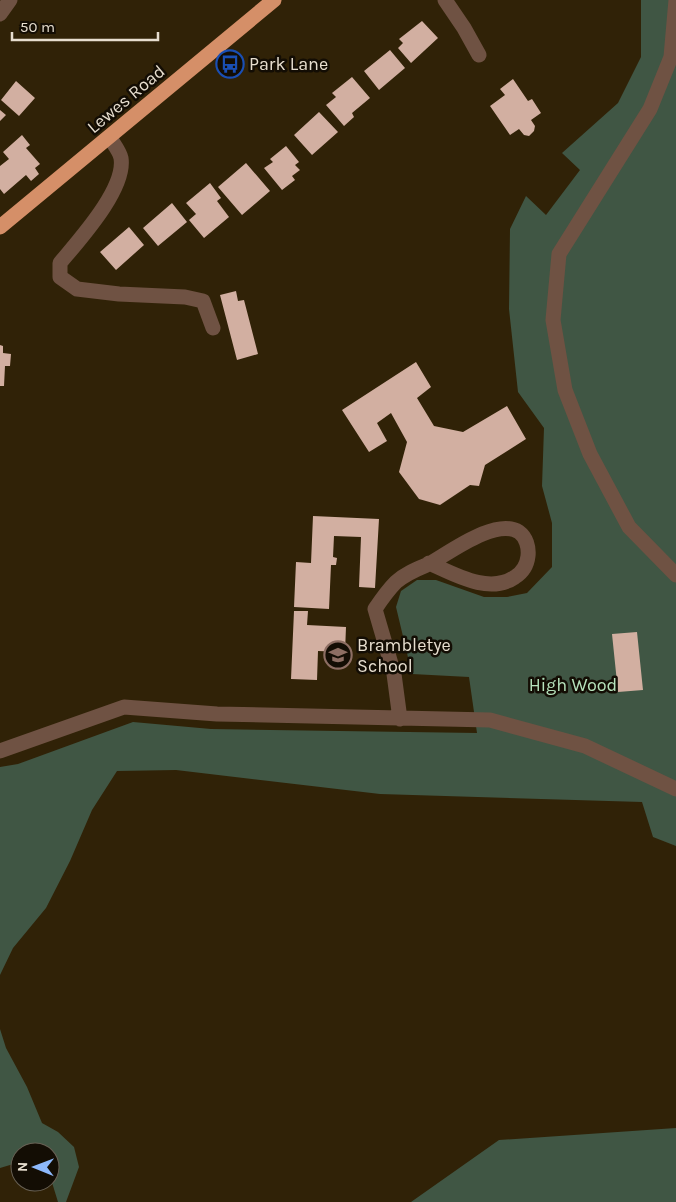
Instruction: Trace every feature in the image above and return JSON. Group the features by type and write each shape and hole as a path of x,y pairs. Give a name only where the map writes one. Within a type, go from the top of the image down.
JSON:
{"highway":[{"name":"Lewes Road","path":"0,227 110,138 274,0"}],"street":[{"path":"0,14 10,0"},
{"path":"445,0 464,28 479,56"},
{"path":"676,0 671,57 650,109 559,254 553,320 565,390 590,454 629,527 676,575"},
{"path":"110,138 121,158 116,188 94,221 60,263 60,277 77,289 118,294 186,297 203,301 213,328"},
{"path":"400,718 394,674 375,609 396,582 413,570 429,564 478,536 508,528 518,532 525,538 528,548 528,557 522,572 501,584 470,580 429,564"},
{"path":"0,751 124,707 216,714 490,720 585,746 676,789"}],"green space":[{"name":"High Wood","path":"641,0 676,0 676,846 653,837 642,802 380,794 176,770 117,771 92,810 70,861 46,908 13,948 0,975 0,767 18,764 133,722 211,729 477,733 469,677 412,674 396,607 401,591 417,580 436,580 484,597 507,597 527,593 552,567 552,523 542,486 544,428 518,392 509,309 510,229 526,196 546,215 580,170 562,153 618,103 641,57"},
{"path":"0,1029 6,1048 27,1087 42,1123 58,1132 74,1147 79,1167 66,1202 58,1202 55,1192 60,1192 60,1142 10,1142 10,1165 0,1168"},
{"path":"676,1128 676,1202 411,1202 499,1140"}],"building":[{"path":"422,21 438,38 411,63 398,48 403,43 399,39"},
{"path":"390,50 405,68 379,90 364,71"},
{"path":"352,77 370,98 352,113 354,117 344,126 326,105 336,97 332,93"},
{"path":"513,79 528,101 532,99 541,113 531,120 535,126 534,131 529,136 524,135 519,129 510,135 490,106 505,95 500,89"},
{"path":"16,81 35,98 19,116 1,100"},
{"path":"0,110 6,115 0,121"},
{"path":"319,112 338,132 312,155 294,135"},
{"path":"22,135 30,145 26,148 40,164 35,168 39,174 31,181 26,175 4,194 0,189 0,166 9,159 3,152"},
{"path":"286,146 299,162 295,165 300,170 292,176 295,180 282,190 264,168 273,162 270,159"},
{"path":"246,163 270,191 242,215 218,187"},
{"path":"210,183 221,198 217,201 229,217 204,238 189,220 196,214 186,203"},
{"path":"172,203 187,222 158,246 143,228"},
{"path":"129,227 144,245 116,270 100,252"},
{"path":"236,291 238,301 244,300 258,354 237,360 220,295"},
{"path":"0,345 3,346 3,353 11,354 10,366 5,366 4,386 0,386"},
{"path":"416,362 431,387 417,398 434,426 463,432 507,406 526,439 485,465 479,486 470,485 440,505 419,499 399,472 407,442 391,413 377,423 387,441 369,452 342,410"},
{"path":"313,516 379,519 375,588 359,587 361,537 334,536 333,557 337,558 336,565 331,565 329,609 294,607 296,562 311,563"},
{"path":"294,611 308,611 307,625 346,627 345,652 318,651 317,680 291,679"},
{"path":"637,632 643,690 618,692 612,634"}],"place":[{"name":"Park Lane","path":"230,64"},
{"name":"Brambletye School","path":"338,655"}]}
